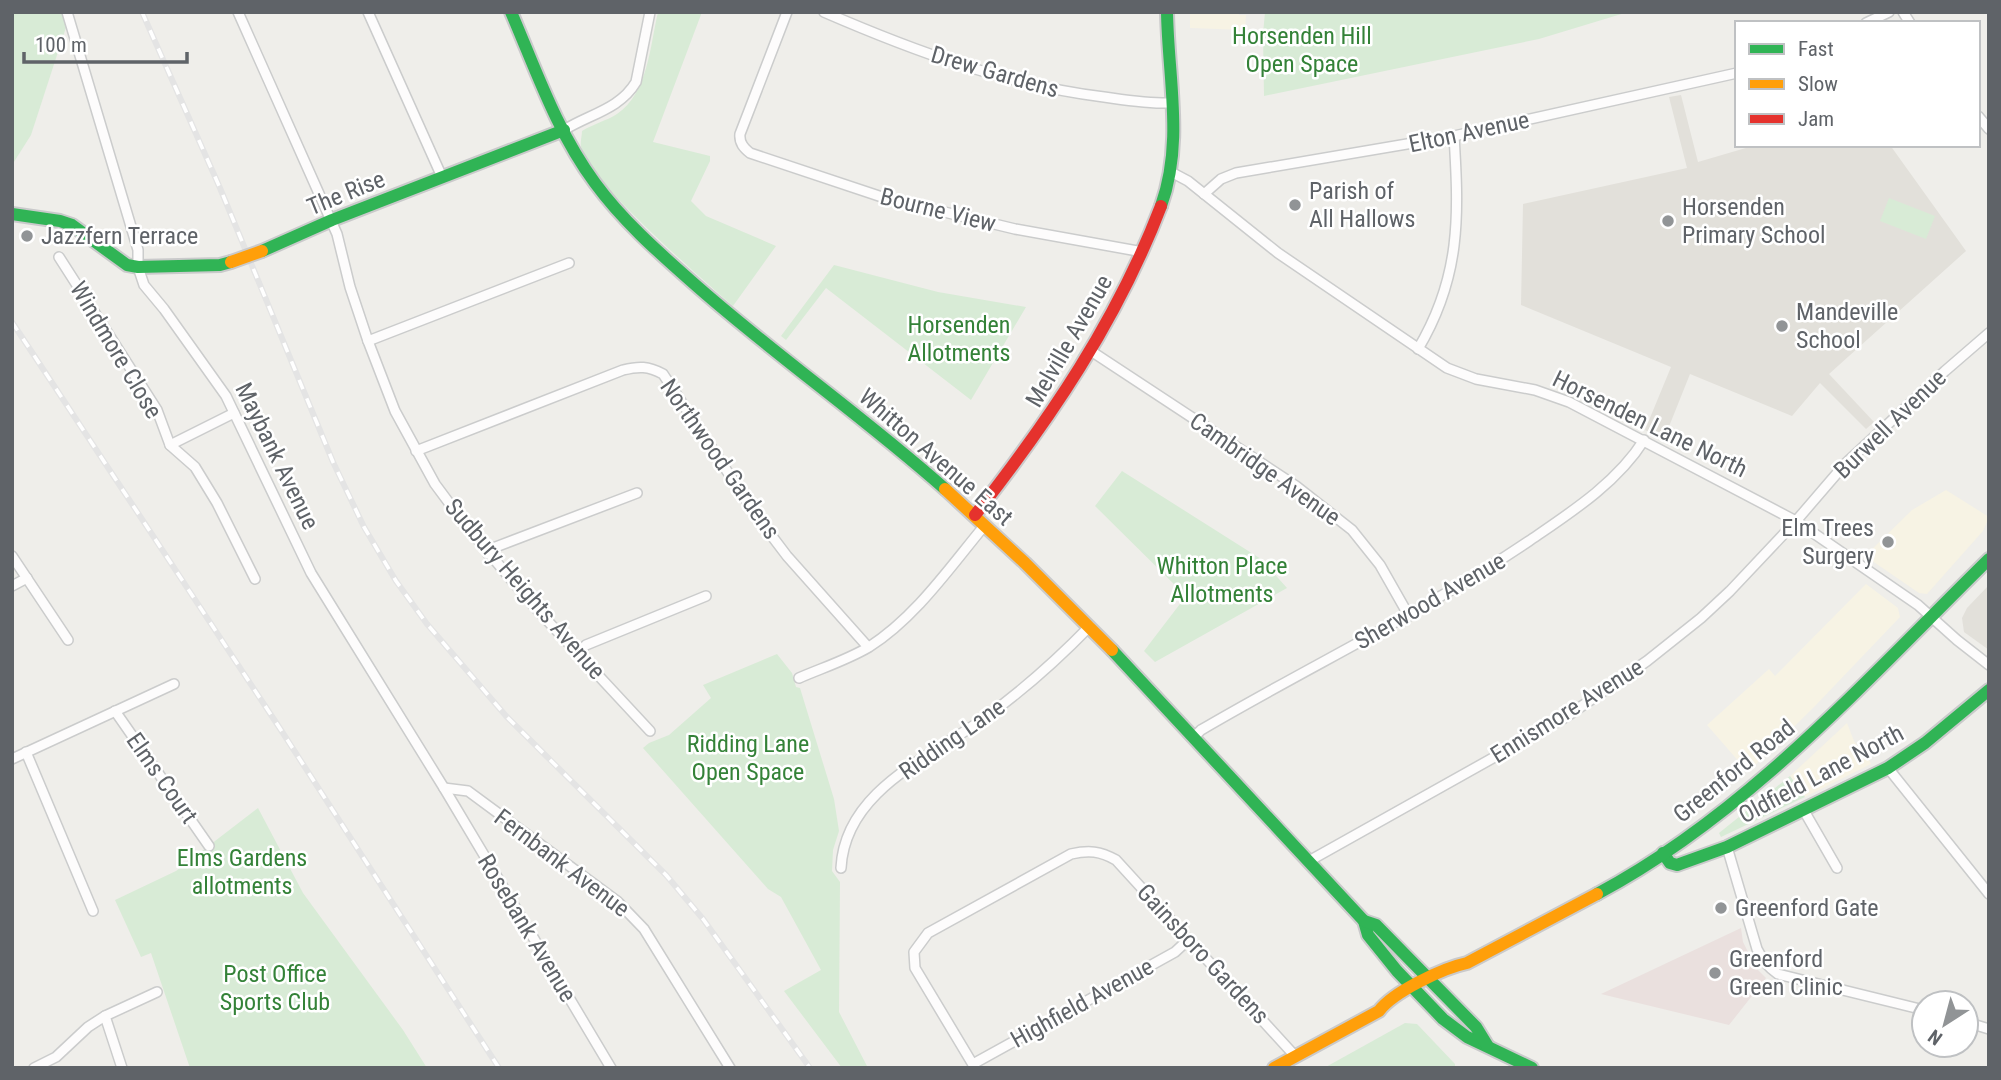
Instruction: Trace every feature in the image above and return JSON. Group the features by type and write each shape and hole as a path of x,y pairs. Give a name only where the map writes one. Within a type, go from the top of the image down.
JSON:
{"main road":[{"name":"Whitton Avenue East","path":"511,12 578,159 615,208 732,319 901,450 975,515 1090,626 1196,735 1364,921 1368,935 1415,991 1466,1037 1532,1068"},
{"path":"1167,12 1173,103 1174,148 1171,172"},
{"name":"The Rise","path":"138,267 220,265 231,262 564,130"},
{"name":"Melville Avenue","path":"975,515 1050,417 1091,351 1143,252 1171,172"},
{"path":"12,214 72,225 117,260 138,267"},
{"name":"Greenford Road","path":"1274,1068 1379,1011 1390,1010 1456,964 1467,963 1637,873 1707,823 1789,756 1989,559"},
{"name":"Oldfield Lane North","path":"1663,853 1670,863 1677,865 1727,847 1888,768 1925,743 1989,690"},
{"name":"Whitton Avenue East","path":"1364,921 1376,925 1476,1027 1487,1045"}],"street":[{"name":"Maybank Avenue","path":"67,12 138,250 138,267 144,285 211,373 234,413 311,573 444,788"},
{"name":"Sudbury Heights Avenue","path":"238,12 332,220 368,341 396,411 416,451 435,484 488,554 650,730"},
{"path":"368,12 442,177"},
{"path":"564,130 615,105 631,90 636,82 650,12"},
{"name":"Bourne View","path":"787,12 740,134 741,144 751,153 882,197 1014,229 1143,252"},
{"name":"Drew Gardens","path":"824,12 922,51 1024,84 1069,93 1173,103"},
{"path":"1870,21 1889,12"},
{"name":"Elton Avenue","path":"1205,194 1221,179 1236,173 1454,136 1735,73"},
{"path":"1418,349 1444,294 1456,240 1458,205 1454,136"},
{"name":"Horsenden Lane North","path":"1171,172 1178,174 1205,194 1287,259 1459,374 1548,393 1569,402 1796,522 1918,604 1989,665"},
{"name":"Windmore Close","path":"59,257 157,410 170,445 195,467 217,503 255,579"},
{"path":"368,341 569,262"},
{"name":"Burwell Avenue","path":"1796,522 1844,464 1989,333"},
{"name":"Cambridge Avenue","path":"1091,351 1296,486 1342,522 1366,546 1409,616"},
{"name":"Northwood Gardens","path":"416,451 623,370 639,366 651,368 663,374 756,515 779,545 868,647"},
{"name":"Windmore Close","path":"170,445 234,413"},
{"name":"Sherwood Avenue","path":"1196,735 1221,718 1409,616 1497,562 1572,512 1609,481 1644,440"},
{"path":"488,554 493,548 637,493"},
{"name":"Ennismore Avenue","path":"1309,861 1543,730 1647,661 1730,590 1796,522"},
{"path":"799,678 868,647 895,628 921,602 985,525"},
{"path":"12,556 68,640"},
{"path":"12,586 27,578"},
{"path":"577,653 586,645 706,596"},
{"name":"Ridding Lane","path":"841,868 846,836 863,806 906,770 1012,698 1090,626"},
{"path":"12,759 174,684"},
{"name":"Elms Court","path":"115,711 209,846"},
{"path":"26,752 93,911"},
{"path":"1888,768 1989,894"},
{"name":"Rosebank Avenue","path":"444,788 611,1068"},
{"name":"Fernbank Avenue","path":"444,788 468,792 631,914 644,929 730,1068"},
{"path":"1804,809 1837,868"},
{"path":"1727,847 1763,963 1778,974 1910,1007"},
{"name":"Gainsboro Gardens","path":"974,1066 915,968 914,952 928,933 1071,854 1097,851 1116,860 1295,1056"},
{"name":"Highfield Avenue","path":"974,1066 1175,952 1189,939"},
{"path":"34,1068 56,1057 88,1027 105,1016 157,992"},
{"path":"105,1016 122,1068"}],"shaded area":[{"path":"1190,12 1238,12 1239,15 1246,15 1245,30 1190,28"},
{"path":"1681,95 1698,162 1749,147 1891,147 1966,251 1829,374 1874,422 1866,429 1820,383 1792,416 1690,374 1664,439 1645,430 1671,367 1521,305 1523,204 1687,168 1669,97"},
{"path":"1946,490 1989,517 1983,531 1927,594 1919,593 1865,556 1912,510"},
{"path":"1866,584 1898,608 1900,617 1748,772 1707,725 1769,669 1775,676"},
{"path":"1989,585 1989,650 1964,632 1962,618 1967,608"},
{"path":"1847,723 1854,741 1861,751 1865,751 1871,764 1805,797 1790,776"},
{"path":"1741,928 1743,942 1756,968 1766,978 1729,1025 1601,994"}],"green space":[{"path":"12,12 71,12 31,135 12,165"},
{"path":"658,12 702,12 653,142 710,156 691,201 706,216 776,246 733,306 625,206 589,163 581,147 582,131 617,114 635,94 650,54"},
{"name":"Horsenden Hill Open Space","path":"1265,12 1628,12 1539,39 1264,96"},
{"path":"1889,198 1935,216 1926,239 1880,221"},
{"name":"Horsenden Allotments","path":"834,265 938,292 1026,307 971,400 826,288 786,340 781,336"},
{"name":"Whitton Place Allotments","path":"1122,471 1261,559 1287,588 1155,662 1144,651 1186,596 1095,506"},
{"name":"Ridding Lane Open Space","path":"777,654 792,673 796,687 800,688 834,799 839,831 833,850 832,871 840,882 839,1012 868,1068 842,1068 784,991 821,970 781,897 768,889 643,748 669,735 711,698 703,685"},
{"path":"1790,776 1805,797 1721,837 1719,833"},
{"name":"Post Office Sports Club","path":"258,808 303,893 403,1030 427,1068 190,1068 151,953 141,957 115,900 176,871"},
{"path":"1405,1023 1417,1024 1455,1064 1455,1068 1324,1068"}],"railway":[{"path":"142,12 220,188 333,462 364,527 396,581 427,624 506,716 666,875 703,919 810,1068"},
{"path":"12,322 279,727 499,1068"}],"traffic: fast":[{"path":"511,12 569,143 595,183 617,210 653,247 722,308 945,489"},
{"path":"1161,206 1168,182 1173,134 1167,12"},
{"path":"262,251 332,220 564,130"},
{"path":"12,214 72,225 127,265 220,265 231,262"},
{"path":"1597,894 1652,861 1756,784 1851,696 1989,559"},
{"path":"1112,650 1364,921 1368,935 1397,971 1443,1019 1467,1037 1532,1068"},
{"path":"1663,853 1670,863 1677,865 1727,847 1888,768 1925,743 1989,690"},
{"path":"1364,921 1376,925 1476,1027 1487,1045"}],"traffic: slow":[{"path":"231,262 262,251"},
{"path":"945,489 1025,563 1112,650"},
{"path":"1274,1068 1379,1011 1395,996 1419,982 1467,963 1597,894"}],"traffic: jam":[{"path":"975,515 1030,442 1080,368 1124,289 1161,206"}],"place":[{"name":"Parish of All Hallows","path":"1295,205"},
{"name":"Horsenden Primary School","path":"1668,221"},
{"name":"Jazzfern Terrace","path":"27,236"},
{"name":"Mandeville School","path":"1782,326"},
{"name":"Elm Trees Surgery","path":"1888,542"},
{"name":"Greenford Gate","path":"1721,908"},
{"name":"Greenford Green Clinic","path":"1715,973"}],"park label":[{"name":"Elms Gardens allotments","path":"242,872"}]}
